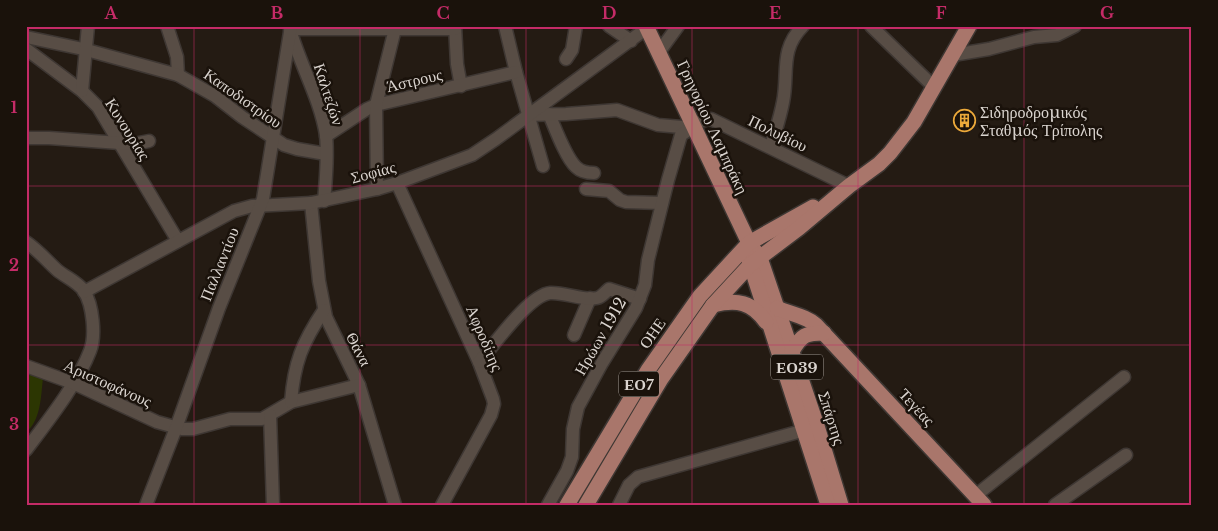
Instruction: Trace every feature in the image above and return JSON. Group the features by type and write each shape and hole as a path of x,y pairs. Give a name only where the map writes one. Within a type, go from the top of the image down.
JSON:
{"main road":[{"name":"Γρηγορίου Λαμπράκη","path":"647,27 749,243"},
{"name":"ΕΟ7","path":"755,262 879,164 890,153 914,122 967,28"},
{"name":"ΕΟ7","path":"749,243 849,186"},
{"name":"ΕΟ39","path":"749,243 747,254 755,262"},
{"name":"ΟΗΕ","path":"568,505 648,370 675,330 705,289 749,243"},
{"name":"ΟΗΕ","path":"586,505 661,379 713,305 755,262"},
{"name":"Σπάρτης","path":"755,262 777,308 792,351 828,505"},
{"name":"Σπάρτης","path":"755,262 772,330 841,505"},
{"path":"713,305 735,302 749,306 762,316 772,330"},
{"name":"Τεγέας","path":"777,308 812,322 980,500"},
{"path":"792,351 799,339 807,334 824,334"}],"street":[{"name":"Κυνουρίας","path":"88,26 82,92 98,107 118,144 178,241"},
{"path":"167,26 177,57 178,75"},
{"path":"566,59 572,50 576,26"},
{"path":"609,26 631,41"},
{"path":"658,52 678,26"},
{"path":"770,147 784,100 788,49 795,34 803,26"},
{"path":"871,26 934,87"},
{"path":"953,55 989,49 1034,36 1057,34 1075,26"},
{"path":"506,27 516,72 543,166"},
{"name":"Σοφίας","path":"84,292 234,210 246,207 317,202 377,189 472,155 631,41 647,27"},
{"path":"290,28 455,28 457,64 461,86"},
{"name":"Καλτεζών","path":"290,28 320,111 326,136 326,154 317,202"},
{"name":"Παλλαντίου","path":"146,505 176,428 218,308 261,206 274,139 290,28"},
{"path":"377,189 376,106 402,28"},
{"name":"Καποδιστρίου","path":"26,37 87,50 178,75 215,96 242,118 284,145 298,150 326,154"},
{"path":"26,48 82,92"},
{"name":"Άστρους","path":"326,136 368,109 376,106 516,72"},
{"path":"528,114 617,110 658,125 694,128"},
{"path":"549,114 575,167 587,173 594,173"},
{"name":"Πολυβίου","path":"694,128 701,121 711,119 849,186"},
{"name":"Ηρώων 1912","path":"548,505 567,471 572,457 572,429 578,407 609,350 640,300 645,285 648,260 681,135 694,128"},
{"path":"26,138 118,144 139,144 148,140"},
{"name":"Αφροδίτης","path":"397,183 479,362 493,399 493,409 442,505"},
{"path":"586,189 609,191 620,200 626,202 662,204"},
{"name":"Θάνα","path":"317,202 319,281 324,310 333,334 359,385 396,505"},
{"path":"26,242 84,292 92,323 92,343 82,370 26,450"},
{"path":"479,362 510,325 541,295 562,293 590,298 598,297 609,289 640,300"},
{"path":"574,334 590,298"},
{"path":"291,402 297,360 310,332 324,310"},
{"name":"Αριστοφάνους","path":"26,366 73,383 157,422 176,428"},
{"path":"980,500 1124,378"},
{"path":"176,428 193,429 230,419 262,419 291,402 359,385"},
{"path":"270,415 273,505"},
{"path":"619,505 629,484 638,477 811,428"},
{"path":"1055,505 1126,455"}],"green space":[{"path":"26,372 43,378 41,400 37,415 35,421 26,432"}],"place":[{"name":"Σιδηροδρομικός Σταθμός Τρίπολης","path":"964,121"}]}
